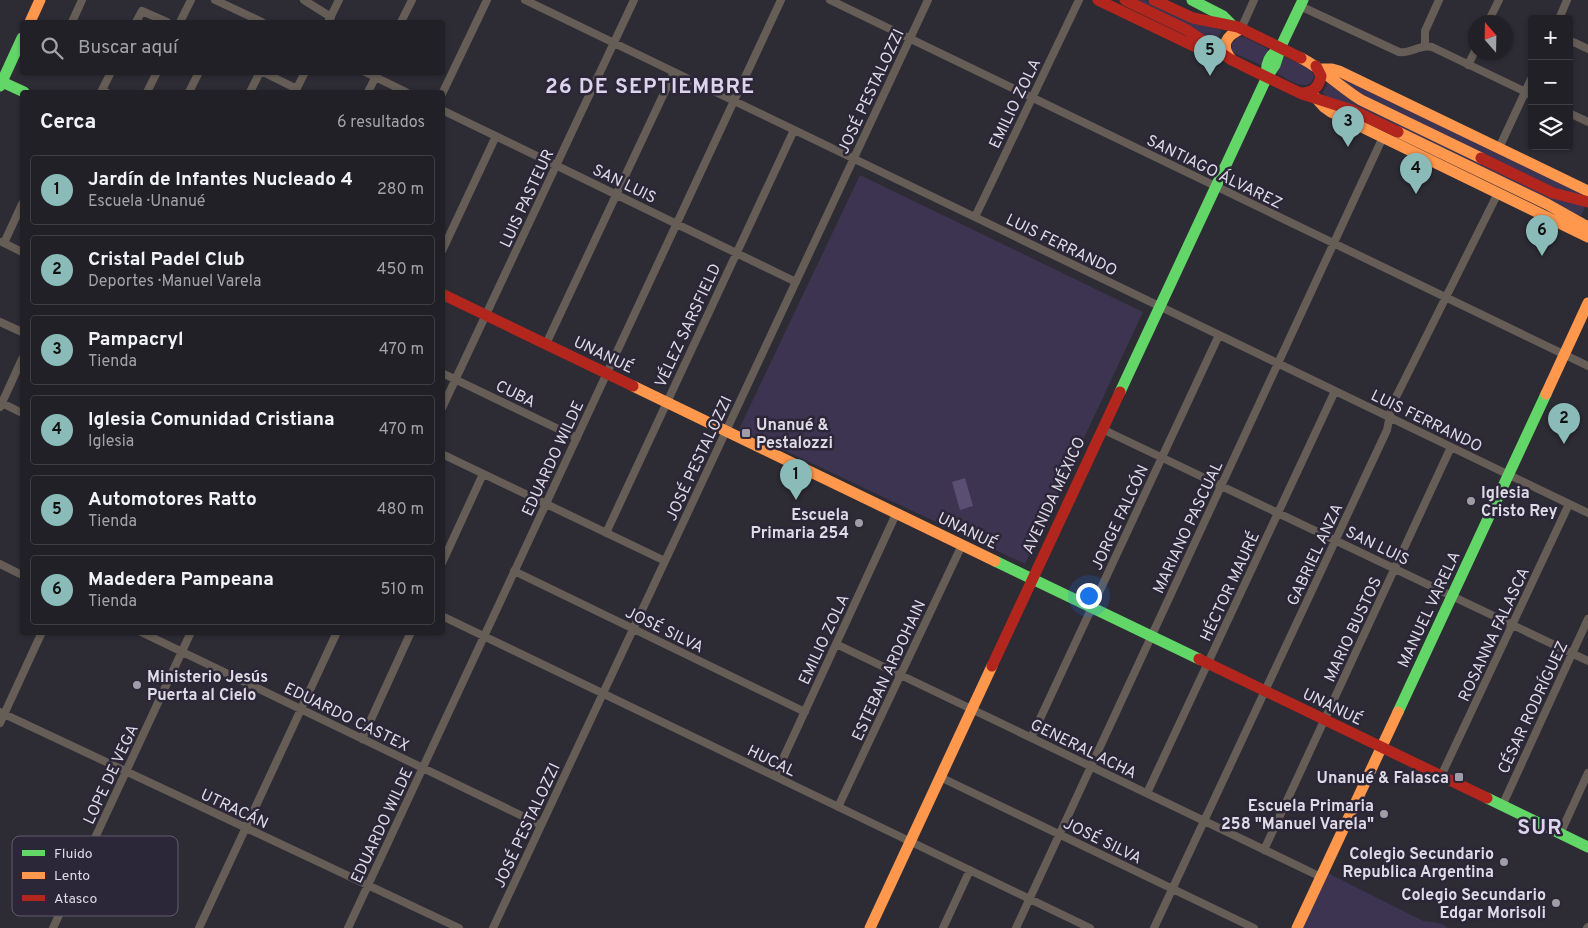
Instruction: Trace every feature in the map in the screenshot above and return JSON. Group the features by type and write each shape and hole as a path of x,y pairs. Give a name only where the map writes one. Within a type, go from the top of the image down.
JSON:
{"street":[{"path":"31,20 40,0"},
{"path":"73,20 82,0"},
{"path":"181,20 191,0"},
{"path":"215,0 258,20"},
{"path":"304,0 330,20 339,0"},
{"path":"402,20 412,0"},
{"path":"444,90 486,0"},
{"name":"LUIS FERRANDO","path":"525,0 1588,513"},
{"name":"LUIS PASTEUR","path":"445,402 634,0"},
{"name":"EDUARDO WILDE","path":"348,928 781,0"},
{"name":"SANTIAGO ÁLVAREZ","path":"830,0 1588,366"},
{"name":"JOSÉ PESTALOZZI","path":"493,928 928,0"},
{"name":"EMILIO ZOLA","path":"975,217 1079,0"},
{"path":"1098,0 1200,49 1221,52"},
{"path":"1125,0 1187,30 1234,60 1267,77 1298,92 1340,105 1358,113 1547,204 1588,228"},
{"path":"1154,0 1193,18 1238,28 1281,48 1322,69 1361,100 1553,193 1588,202"},
{"path":"1192,0 1223,16 1238,28"},
{"path":"1234,60 1226,53 1226,42 1230,34 1238,28 1254,0"},
{"path":"1425,46 1424,33 1439,0"},
{"path":"1492,15 1499,0"},
{"path":"1561,15 1567,0"},
{"path":"1301,3 1399,52 1406,52 1425,46 1432,47 1528,93 1499,148"},
{"name":"AVENIDA MÉXICO","path":"870,928 1267,77 1266,67 1272,53 1281,48 1301,3"},
{"path":"137,20 142,10 163,20"},
{"path":"1573,42 1588,49"},
{"path":"20,51 1,83 20,90"},
{"path":"1468,65 1471,60"},
{"path":"1298,92 1311,92 1319,84 1320,71 1312,63"},
{"path":"1322,69 1339,71 1588,191"},
{"path":"546,344 674,72"},
{"path":"102,90 110,75"},
{"path":"149,90 156,75"},
{"path":"190,90 198,75"},
{"path":"251,90 260,75"},
{"path":"267,75 294,90"},
{"path":"296,90 304,75"},
{"path":"369,90 377,75 403,90"},
{"path":"1316,98 1328,110 1588,237"},
{"name":"SAN LUIS","path":"445,111 796,282"},
{"path":"1573,115 1588,122"},
{"name":"VÉLEZ SARSFIELD","path":"606,533 794,130"},
{"path":"445,244 496,136"},
{"name":"MARIANO PASCUAL","path":"1016,928 1383,137"},
{"name":"GABRIEL ANZA","path":"1154,928 1387,430 1392,405 1498,193"},
{"path":"20,208 2,242 20,251"},
{"path":"1588,217 1588,224"},
{"name":"UNANUÉ","path":"445,295 1588,847"},
{"name":"MANUEL VARELA","path":"1297,928 1588,303"},
{"path":"0,322 20,331"},
{"name":"JORGE FALCÓN","path":"1031,738 1219,335"},
{"path":"20,363 1,404 20,412"},
{"name":"CUBA","path":"445,374 577,438"},
{"name":"HÉCTOR MAURÉ","path":"1147,793 1335,391"},
{"name":"SAN LUIS","path":"1102,428 1588,661"},
{"name":"MARIO BUSTOS","path":"1264,850 1452,447"},
{"path":"445,455 665,561"},
{"path":"445,556 483,474"},
{"name":"ROSANNA FALASCA","path":"1441,776 1569,504"},
{"name":"EMILIO ZOLA","path":"775,776 896,514"},
{"name":"ESTEBAN ARDOHAIN","path":"838,807 962,545"},
{"path":"0,564 20,574"},
{"name":"JOSÉ SILVA","path":"514,572 805,712"},
{"name":"HUCAL","path":"445,617 1088,928"},
{"name":"CÉSAR RODRÍGUEZ","path":"1502,806 1588,619"},
{"path":"0,723 2,713 41,635"},
{"name":"EDUARDO CASTEX","path":"147,635 541,825"},
{"name":"LOPE DE VEGA","path":"96,836 190,635"},
{"path":"199,928 336,635"},
{"path":"362,739 409,635"},
{"name":"GENERAL ACHA","path":"836,644 1321,877"},
{"name":"UTRACÁN","path":"2,713 459,928"},
{"path":"1560,834 1588,773"},
{"name":"JOSÉ SILVA","path":"940,776 1254,928"},
{"path":"942,928 970,870"},
{"name":"LOPE DE VEGA","path":"53,928 59,916"}],"shaded area":[{"path":"1134,0 1145,0 1189,21 1221,30 1221,32 1216,42"},
{"path":"1239,37 1244,37 1268,49 1261,65 1234,53 1232,43"},
{"path":"1285,57 1310,69 1314,76 1312,82 1303,85 1298,84 1277,73"},
{"path":"1334,73 1588,194 1568,194 1363,97"},
{"path":"1328,82 1585,207 1581,216 1324,95 1323,92"},
{"path":"860,175 1143,312 1025,564 739,429"},
{"path":"965,478 973,506 960,510 952,482"},
{"path":"1326,872 1423,921 1439,923 1448,928 1300,928"}],"traffic: fast":[{"path":"1192,0 1223,16 1234,27"},
{"path":"1120,392 1267,77 1275,65 1282,44 1303,0"},
{"path":"0,86 20,42"},
{"path":"1267,77 1269,60 1273,53 1281,48"},
{"path":"0,81 20,90"},
{"path":"1398,712 1546,394"},
{"path":"995,561 1199,659"},
{"path":"1487,798 1588,847"}],"traffic: slow":[{"path":"31,20 40,0"},
{"path":"1231,59 1226,49 1226,41 1241,29"},
{"path":"1301,58 1317,67 1361,100 1481,158"},
{"path":"1322,69 1339,71 1588,191"},
{"path":"1316,98 1331,112 1588,237"},
{"path":"1398,132 1547,204 1588,227"},
{"path":"1546,394 1588,303"},
{"path":"633,386 995,561"},
{"path":"870,928 992,666"},
{"path":"1297,928 1398,712"}],"traffic: jam":[{"path":"1098,0 1200,49 1208,52 1221,52"},
{"path":"1125,0 1187,30 1230,59 1254,71 1302,94 1352,110 1398,132"},
{"path":"1154,0 1193,18 1238,27 1301,58"},
{"path":"1300,93 1311,91 1319,84 1321,76 1316,66"},
{"path":"1481,158 1553,193 1588,202"},
{"path":"445,295 633,386"},
{"path":"992,666 1120,392"},
{"path":"1199,659 1487,798"}],"place":[{"name":"Automotores Ratto","path":"1210,76"},
{"name":"Pampacryl","path":"1348,147"},
{"name":"Iglesia Comunidad Cristiana","path":"1416,194"},
{"name":"Madedera Pampeana","path":"1542,256"},
{"name":"Unanué & Pestalozzi","path":"746,433"},
{"name":"Cristal Padel Club","path":"1564,444"},
{"name":"Jardín de Infantes Nucleado 4","path":"796,500"},
{"name":"Iglesia Cristo Rey","path":"1471,501"},
{"name":"Escuela Primaria 254","path":"859,523"},
{"name":"Ministerio Jesús Puerta al Cielo","path":"137,685"},
{"name":"Unanué & Falasca","path":"1459,777"},
{"name":"Escuela Primaria 258 \"Manuel Varela\"","path":"1384,814"},
{"name":"Colegio Secundario Republica Argentina","path":"1504,862"},
{"name":"Colegio Secundario Edgar Morisoli","path":"1556,903"}],"district":[{"name":"26 DE SEPTIEMBRE","path":"650,86"},
{"name":"SUR","path":"1540,827"}]}
